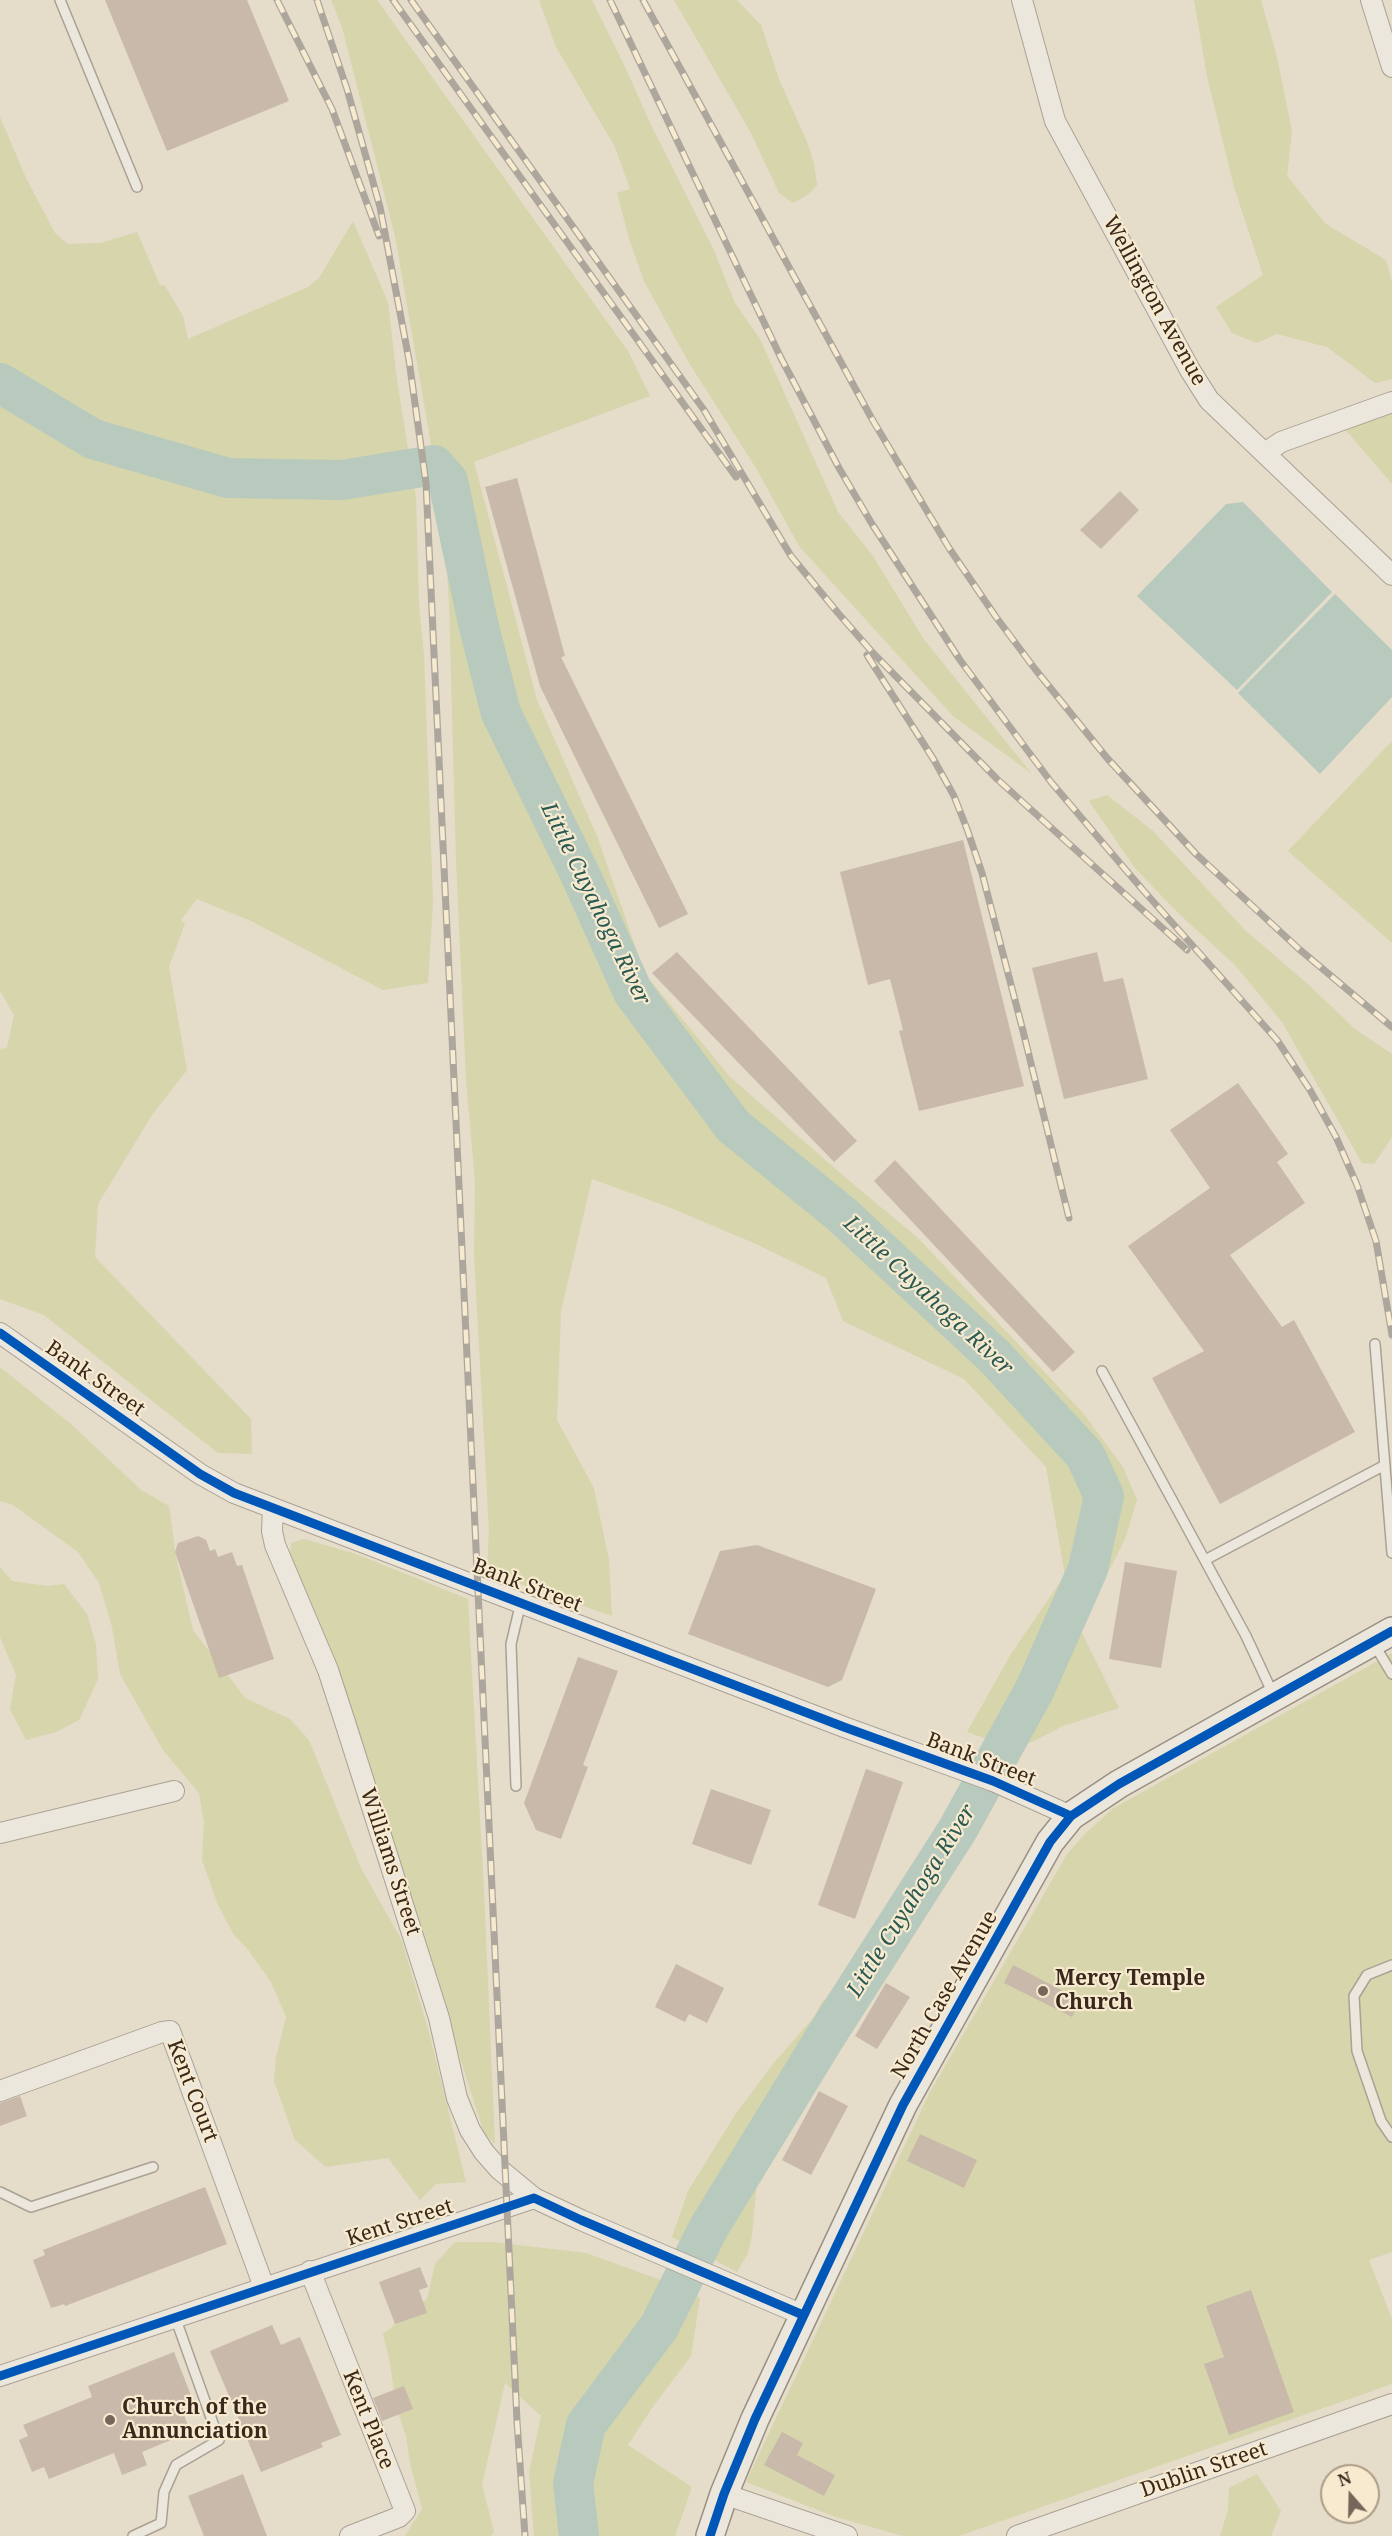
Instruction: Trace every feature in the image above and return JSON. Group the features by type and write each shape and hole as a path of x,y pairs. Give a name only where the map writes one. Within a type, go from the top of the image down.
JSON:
{"street":[{"name":"Wellington Avenue","path":"1023,0 1056,121 1063,137 1190,370 1209,400 1392,575"},
{"path":"1371,0 1392,67"},
{"path":"1265,453 1281,442 1392,402"},
{"name":"Bank Street","path":"0,1333 200,1474 234,1493 1015,1791 1071,1816"},
{"name":"Williams Street","path":"273,1508 272,1531 275,1545 327,1670 344,1719 439,2018 450,2070 470,2130 489,2158 534,2198"},
{"name":"North Case Avenue","path":"710,2536 724,2494 755,2419 909,2095 1050,1842 1071,1816 1119,1784 1382,1637"},
{"path":"0,1833 174,1791"},
{"name":"Kent Court","path":"0,2091 170,2031 264,2287"},
{"path":"534,2198 720,2281 803,2315"},
{"name":"Kent Street","path":"0,2376 534,2198"},
{"name":"Kent Place","path":"310,2271 405,2511 399,2517 350,2536"},
{"name":"Dublin Street","path":"1017,2536 1392,2404"},
{"path":"724,2494 847,2536"}],"lane":[{"path":"60,0 137,187"},
{"path":"1375,1344 1392,1553"},
{"path":"1102,1371 1246,1636 1275,1698"},
{"path":"1205,1560 1385,1465"},
{"path":"516,1786 511,1644 520,1602"},
{"path":"1382,1637 1392,1674"},
{"path":"1392,1965 1367,1975 1354,1996 1357,2051 1381,2121 1392,2137"},
{"path":"0,2192 31,2207 153,2167"},
{"path":"133,2536 161,2523 164,2492 176,2465 219,2440 175,2317"}],"green space":[{"path":"331,0 377,0 628,351 650,396 474,462 537,700 597,836 645,974 730,1077 918,1238 1083,1413 1123,1467 1137,1500 1125,1539 1080,1629 1119,1708 1063,1726 1024,1746 998,1743 967,1732 1011,1654 1065,1575 1046,1467 964,1379 843,1321 826,1278 754,1243 666,1206 592,1179 561,1311 557,1420 594,1488 609,1560 612,1616 487,1572 489,1531 474,1254 475,1182 466,1080 456,861 449,601 443,513 395,236 342,27"},
{"path":"539,0 592,0 712,246 735,303 760,339 838,512 873,556 923,638 1031,773 953,716 799,546 756,468 689,363 645,283 630,242 617,193 630,189 615,147 556,47"},
{"path":"674,0 737,0 761,25 779,79 814,163 817,185 809,194 793,203 779,193 751,133"},
{"path":"1194,0 1261,0 1277,57 1292,131 1287,176 1326,224 1386,260 1392,282 1392,379 1375,383 1327,347 1277,334 1257,343 1232,333 1216,307 1263,275 1234,187 1207,76"},
{"path":"0,117 26,178 55,233 68,244 101,243 137,232 160,285 165,286 183,316 188,339 308,287 319,278 353,221 388,302 397,380 416,498 433,902 428,983 383,990 251,921 197,899 181,920 185,924 169,967 187,1070 152,1115 98,1204 95,1257 251,1419 252,1454 218,1453 44,1315 0,1299 0,1049 7,1048 14,1015 0,991"},
{"path":"1392,414 1392,484 1344,428"},
{"path":"1392,741 1392,943 1288,851"},
{"path":"1107,795 1153,831 1246,931 1310,986 1355,1029 1392,1054 1392,1137 1374,1164 1362,1163 1282,1022 1235,965 1177,912 1135,868 1089,801"},
{"path":"0,1367 72,1425 141,1490 169,1506 176,1557 193,1630 245,1698 290,1719 309,1740 361,1868 402,1941 430,2036 466,2182 436,2184 420,2200 388,2158 326,2167 295,2140 274,2081 276,2057 286,2017 271,1982 246,1947 234,1935 218,1905 202,1860 204,1823 199,1793 163,1750 120,1674 112,1627 99,1583 78,1552 13,1505 0,1501"},
{"path":"304,1539 356,1554 468,1599 495,2144 484,2133 365,1761 290,1557 291,1543"},
{"path":"0,1567 12,1581 47,1586 64,1584 87,1614 96,1644 98,1679 79,1720 56,1732 26,1740 10,1709 16,1675 0,1637"},
{"path":"1392,1653 1392,2252 1369,2260 1392,2319 1392,2384 959,2536 903,2536 833,2516 746,2482 929,2094 1067,1854 1112,1809"},
{"path":"855,1985 859,1995 826,2049 757,2181 752,2236 748,2253 737,2272 672,2237 688,2191 735,2115 772,2065 814,2017 822,2002 841,1987"},
{"path":"455,2242 493,2242 586,2253 658,2279 700,2298 691,2356 628,2445 692,2487 675,2536 534,2536 529,2472 541,2416 505,2383 482,2485 494,2531 491,2536 405,2536 422,2509 410,2463 406,2436 396,2406 390,2362 383,2334 427,2299 435,2264"},
{"path":"1257,2474 1281,2511 1271,2536 1220,2536 1228,2510 1229,2488"}],"shaded area":[{"path":"1243,502 1332,592 1237,690 1137,596 1226,504"},
{"path":"1335,594 1392,650 1392,697 1320,774 1238,693"}],"building":[{"path":"105,0 247,0 289,101 167,151"},
{"path":"517,478 565,656 561,657 688,914 659,928 540,686 485,487"},
{"path":"1120,491 1139,510 1101,549 1080,530"},
{"path":"963,840 1024,1086 919,1111 899,1031 903,1030 890,979 868,985 840,872"},
{"path":"677,952 857,1141 834,1162 652,973"},
{"path":"1097,952 1104,982 1123,978 1148,1079 1064,1099 1032,968"},
{"path":"1238,1083 1288,1154 1277,1162 1305,1203 1230,1255 1282,1327 1294,1320 1355,1432 1220,1504 1152,1378 1204,1351 1128,1246 1210,1188 1170,1130"},
{"path":"895,1160 1075,1352 1053,1372 874,1181"},
{"path":"198,1536 206,1540 210,1551 215,1549 218,1557 232,1552 237,1566 242,1565 274,1659 219,1678 175,1552 178,1543"},
{"path":"757,1545 876,1589 842,1680 828,1687 688,1634 720,1551"},
{"path":"1125,1562 1177,1571 1161,1668 1109,1659"},
{"path":"578,1657 618,1671 583,1765 588,1767 561,1839 536,1830 524,1803"},
{"path":"866,1769 903,1782 855,1919 818,1905"},
{"path":"711,1789 771,1810 751,1865 692,1844"},
{"path":"676,1964 724,1988 707,2023 689,2014 685,2022 655,2007"},
{"name":"Mercy Temple Church","path":"1013,1965 1081,2000 1072,2017 1004,1983"},
{"path":"886,1983 910,1997 877,2049 855,2036"},
{"path":"819,2091 848,2106 811,2175 782,2160"},
{"path":"20,2096 27,2116 0,2126 0,2103"},
{"path":"920,2134 977,2160 964,2188 907,2161"},
{"path":"205,2187 227,2244 65,2306 64,2304 51,2308 33,2260 45,2255 43,2250"},
{"path":"420,2267 428,2287 419,2290 427,2313 395,2324 379,2282"},
{"path":"1251,2290 1294,2412 1229,2435 1204,2364 1224,2357 1206,2306"},
{"path":"272,2325 281,2345 300,2337 341,2435 321,2443 323,2447 261,2472 210,2351"},
{"name":"Church of the Annunciation","path":"174,2352 192,2398 184,2415 190,2432 142,2452 147,2465 122,2475 114,2453 49,2479 44,2467 32,2472 19,2440 28,2436 23,2425 92,2397 88,2386"},
{"path":"404,2386 413,2409 382,2421 373,2398"},
{"path":"782,2432 803,2443 797,2455 835,2475 824,2496 764,2465"},
{"path":"243,2474 267,2536 204,2536 188,2496"}],"waterway":[{"name":"Little Cuyahoga River","path":"0,383 93,439 228,478 342,480 434,465 448,481 478,623 501,713 580,874 633,992 733,1126 841,1214 995,1357 1085,1455 1104,1496 1088,1569 1035,1689 958,1829 824,2039 708,2229 659,2327 586,2425 573,2483 579,2536"}],"railway":[{"path":"277,0 332,109 379,236"},
{"path":"317,0 347,89 380,207 409,360 426,483 517,2421 525,2536"},
{"path":"393,0 736,477"},
{"path":"411,0 704,410 791,556 873,653 997,779 1187,950"},
{"path":"610,0 781,358 839,468 872,524 960,660 1051,782 1142,889 1277,1040 1310,1090 1336,1137 1357,1185 1376,1241 1392,1335"},
{"path":"643,0 872,419 949,548 996,617 1107,758 1196,854 1299,949 1392,1027"},
{"path":"867,655 934,760 954,796 967,829 982,873 1069,1218"}],"cycle path":[{"path":"0,1333 200,1474 234,1493 844,1727 993,1781 1071,1816"},
{"path":"710,2536 724,2494 755,2419 903,2105 1050,1842 1071,1816 1119,1784 1392,1631"},
{"path":"0,2376 534,2198 803,2315"}],"place":[{"name":"Mercy Temple Church","path":"1043,1991"},
{"name":"Church of the Annunciation","path":"110,2420"}]}
